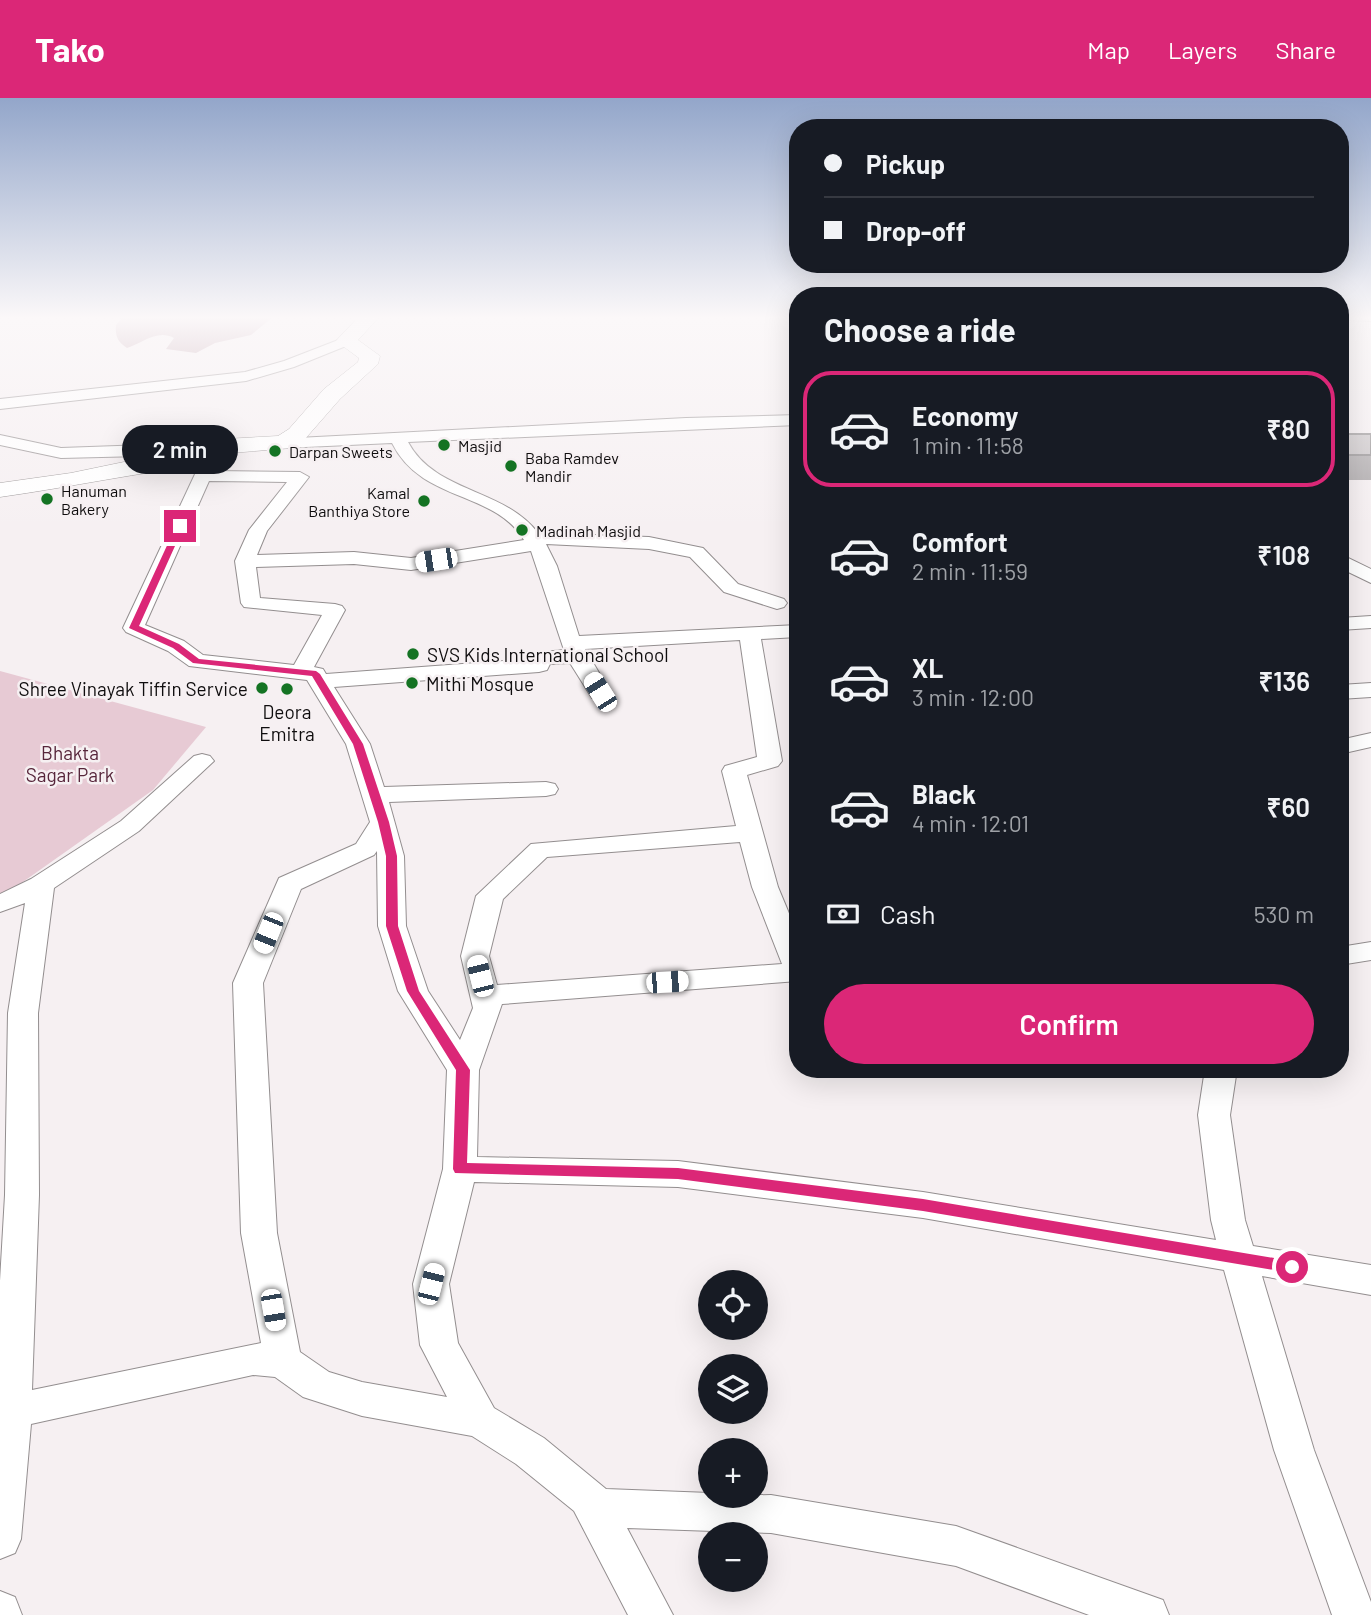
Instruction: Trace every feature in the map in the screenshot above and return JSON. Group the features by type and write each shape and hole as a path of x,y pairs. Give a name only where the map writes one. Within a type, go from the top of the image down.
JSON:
{"street":[{"path":"0,404 151,387"},
{"path":"284,443 298,434 341,387"},
{"path":"213,460 284,443 789,420"},
{"path":"397,438 402,450 418,470 517,520 535,541 575,649 600,692"},
{"path":"0,440 61,453 213,460 300,477 258,530 245,561 251,603 335,610 310,677"},
{"path":"0,490 71,480 150,457"},
{"path":"213,460 134,628 176,646 197,661 310,677 539,665 541,658 575,649 789,632"},
{"path":"245,561 354,558 411,564 535,541 649,543 696,552 731,588 777,603"},
{"path":"1349,565 1371,577"},
{"path":"1349,623 1371,622"},
{"path":"750,634 770,761 734,771 765,887 789,948"},
{"path":"310,677 358,744 391,856 392,926 413,991 463,1070"},
{"path":"1349,691 1371,690"},
{"path":"1349,745 1371,740"},
{"path":"0,904 41,885 130,826 202,761"},
{"path":"379,809 545,789"},
{"path":"283,1361 259,1233 248,983 289,884 365,849 379,809"},
{"path":"480,1420 439,1345 431,1284 460,1169 463,1070 488,1008 475,956 490,896 540,850 750,833"},
{"path":"0,1539 22,1195 23,1013 41,885"},
{"path":"1349,955 1371,951"},
{"path":"485,996 789,973"},
{"path":"1220,1078 1214,1115 1228,1220 1294,1450 1354,1615"},
{"path":"460,1169 678,1174 923,1205 1371,1280"},
{"path":"6,1413 253,1359 283,1361 317,1385 362,1399 480,1420 530,1451 589,1498 651,1615"},
{"path":"596,1508 771,1514 956,1546 1147,1615"}],"green space":[{"name":"Bhakta Sagar Park","path":"0,671 206,727 153,790 3,896 0,894"}],"building":[{"path":"1349,434 1371,434 1371,455 1349,455"}],"place":[{"name":"Masjid","path":"444,445"},
{"name":"Darpan Sweets","path":"275,451"},
{"name":"Baba Ramdev Mandir","path":"511,466"},
{"name":"Hanuman Bakery","path":"47,499"},
{"name":"Kamal Banthiya Store","path":"424,501"},
{"name":"Madinah Masjid","path":"522,530"},
{"name":"SVS Kids International School","path":"413,654"},
{"name":"Mithi Mosque","path":"412,683"},
{"name":"Shree Vinayak Tiffin Service","path":"262,688"},
{"name":"Deora Emitra","path":"287,689"}],"route":[{"path":"180,526 134,628 176,646 197,661 316,674 358,744 383,822 391,856 392,926 413,991 463,1070 460,1169 678,1174 923,1205 1292,1267"}]}
